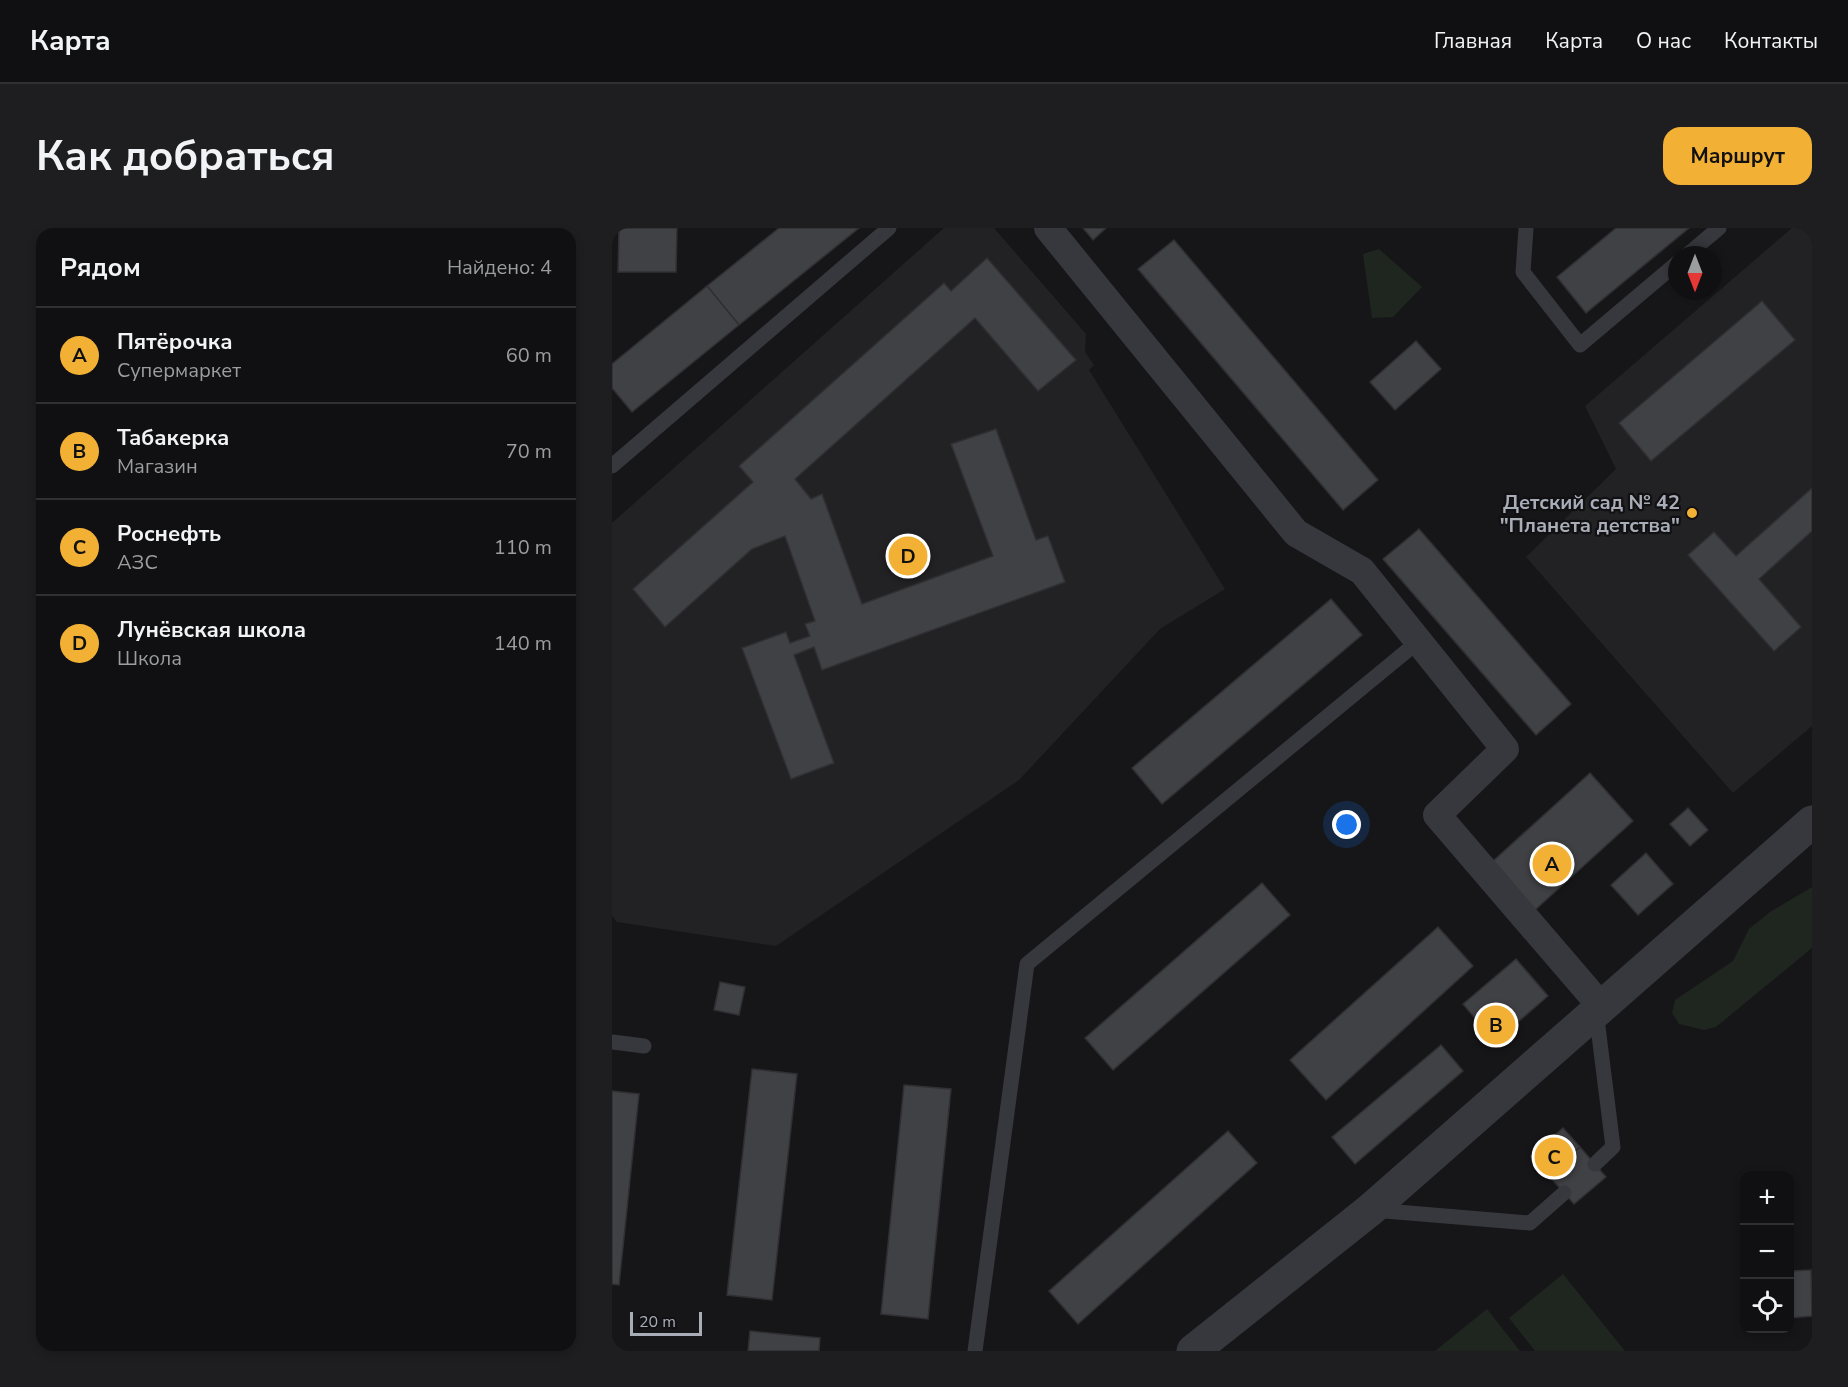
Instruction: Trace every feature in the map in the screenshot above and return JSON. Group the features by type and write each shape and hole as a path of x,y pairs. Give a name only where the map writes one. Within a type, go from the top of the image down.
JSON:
{"street":[{"path":"1048,228 1296,534 1362,571 1420,640 1505,749 1437,814 1599,1008"},
{"path":"1193,1351 1370,1210 1812,822"}],"lane":[{"path":"612,466 889,228"},
{"path":"1526,228 1523,272 1580,345 1668,271"},
{"path":"1698,246 1719,228"},
{"path":"975,1351 1027,964 1420,640"},
{"path":"1595,1164 1613,1147 1599,1008"},
{"path":"612,1042 644,1046"},
{"path":"1370,1210 1530,1224 1564,1193"}],"shaded area":[{"path":"944,228 994,228 1086,334 1085,352 1094,365 1089,370 1225,589 1160,629 1019,780 776,946 617,922 612,916 612,523"},
{"name":"Детский сад № 42 \"Планета детства\"","path":"1792,228 1812,228 1812,726 1733,793 1526,557 1616,469 1585,406 1708,300 1722,300 1722,288"},
{"path":"1379,249 1422,287 1393,317 1372,318 1363,254"},
{"path":"1812,887 1812,948 1716,1027 1704,1030 1679,1024 1672,1013 1675,1000 1733,961 1749,929 1770,912"},
{"path":"1563,1274 1625,1351 1535,1351 1509,1318"},
{"path":"1487,1309 1520,1351 1435,1351"}],"building":[{"path":"619,228 677,228 676,272 618,272"},
{"path":"779,228 859,228 739,325 707,286"},
{"path":"1083,228 1106,228 1093,240"},
{"path":"1616,228 1689,228 1586,313 1557,277"},
{"path":"1174,240 1378,480 1343,510 1138,269"},
{"path":"987,258 1076,360 1038,391 975,318 795,479 811,499 822,494 862,604 993,556 951,444 996,429 1036,540 1048,536 1065,582 822,670 814,647 794,655 834,763 791,779 742,648 786,632 790,643 810,636 805,624 815,621 785,536 752,549 665,627 633,589 753,482 739,466 944,283 951,291"},
{"path":"707,286 739,325 632,412 612,388 612,364"},
{"path":"1762,301 1795,340 1651,461 1619,423"},
{"path":"1416,341 1441,369 1395,410 1370,382"},
{"path":"1812,488 1812,531 1759,579 1801,627 1774,651 1688,555 1714,532 1736,556"},
{"path":"1419,529 1571,704 1536,735 1383,559"},
{"path":"1331,599 1362,635 1162,804 1132,768"},
{"path":"1590,773 1633,821 1535,910 1492,862"},
{"path":"1688,808 1708,830 1690,846 1670,824"},
{"path":"1646,853 1673,884 1638,915 1611,885"},
{"path":"1262,883 1290,915 1113,1070 1085,1038"},
{"path":"1438,927 1473,966 1326,1100 1290,1060"},
{"path":"1516,959 1548,996 1495,1042 1463,1004"},
{"path":"720,982 745,987 739,1015 714,1010"},
{"path":"1441,1045 1463,1071 1355,1164 1332,1137"},
{"path":"752,1069 797,1074 772,1300 727,1295"},
{"path":"904,1085 951,1089 928,1319 881,1314"},
{"path":"612,1091 639,1094 619,1285 612,1284"},
{"path":"1563,1128 1580,1147 1548,1175 1531,1156"},
{"path":"1228,1131 1257,1163 1078,1324 1049,1291"},
{"path":"1580,1147 1606,1177 1574,1204 1548,1175"},
{"path":"1811,1270 1812,1316 1794,1318 1794,1271"},
{"path":"750,1331 820,1338 819,1351 748,1351"}],"place":[{"name":"Детский сад № 42 \"Планета детства\"","path":"1692,513"},
{"name":"Лунёвская школа","path":"908,556"},
{"name":"Пятёрочка","path":"1552,864"},
{"name":"Табакерка","path":"1496,1025"},
{"name":"Роснефть","path":"1554,1157"}]}
